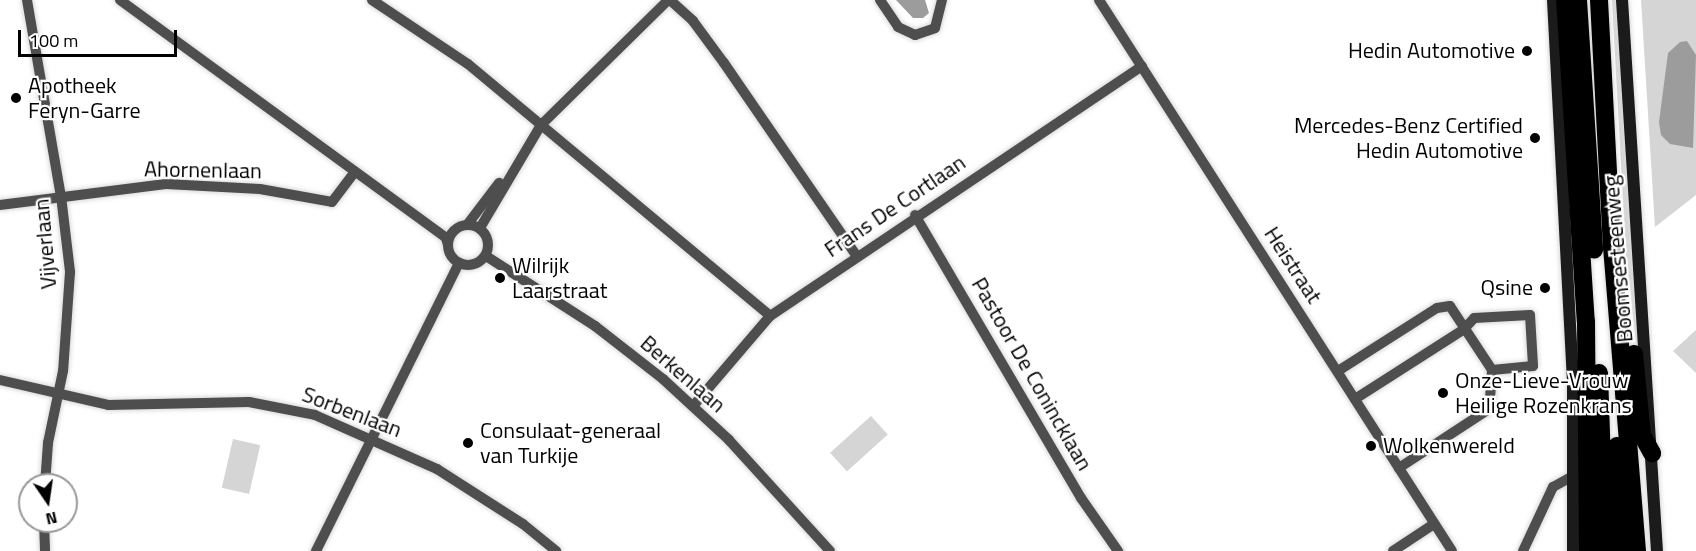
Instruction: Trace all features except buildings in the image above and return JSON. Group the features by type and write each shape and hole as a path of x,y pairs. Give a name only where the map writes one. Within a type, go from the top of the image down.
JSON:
{"highway":[{"path":"1565,0 1582,240 1588,373 1588,551"},
{"path":"1578,0 1592,210 1605,551"},
{"path":"1599,0 1612,247 1637,551"},
{"path":"1582,240 1592,210"},
{"path":"1612,247 1627,300 1642,435 1652,453"},
{"path":"1612,247 1608,278 1622,551"}],"main road":[{"path":"1553,0 1573,377 1573,551"},
{"name":"Boomsesteenweg","path":"1622,0 1657,551"}],"street":[{"name":"Vijverlaan","path":"27,0 61,196 70,300 47,473"},
{"path":"120,0 447,238 448,245 459,263"},
{"path":"372,0 468,64 770,316"},
{"path":"480,228 507,177 541,125 669,0 693,21 724,63 856,255"},
{"path":"880,0 904,33 915,35 935,28 942,0"},
{"name":"Heistraat","path":"1099,0 1452,551"},
{"name":"Frans De Cortlaan","path":"694,405 770,316 915,215 1142,66"},
{"name":"Ahornenlaan","path":"0,205 166,184 260,189 332,202 355,171"},
{"path":"400,204 448,233 467,225 494,187 507,177"},
{"name":"Pastoor De Conincklaan","path":"915,215 1081,498 1118,551"},
{"path":"459,263 477,264 486,256 489,244 480,228 467,225"},
{"path":"448,245 453,231"},
{"name":"Berkenlaan","path":"486,256 595,326 694,405 830,551"},
{"path":"316,551 459,263"},
{"path":"1338,371 1437,308 1450,306 1463,330 1492,370 1489,409 1399,468"},
{"path":"1355,399 1463,330 1474,318 1530,315 1533,366 1492,370"},
{"name":"Sorbenlaan","path":"0,380 58,395 141,407 249,402 315,415 372,438 446,474 523,524 556,551"},
{"path":"1523,551 1553,487 1573,476"},
{"path":"1393,551 1434,524"},
{"path":"44,533 45,551"}],"shaded area":[{"path":"896,0 925,0 929,13 923,18 913,18"},
{"path":"1612,0 1617,0 1641,385 1626,255"},
{"path":"1641,0 1696,0 1696,195 1655,227"},
{"path":"1687,41 1696,55 1693,148 1670,144 1661,135 1659,122 1668,53 1680,42"},
{"path":"1696,330 1696,373 1673,351"},
{"path":"871,416 888,435 847,471 830,453"},
{"path":"233,439 260,445 249,494 222,488"}],"place":[{"name":"Hedin Automotive","path":"1527,51"},
{"name":"Apotheek Feryn-Garre","path":"16,98"},
{"name":"Mercedes-Benz Certified Hedin Automotive","path":"1535,138"},
{"name":"Wilrijk Laarstraat","path":"500,278"},
{"name":"Qsine","path":"1545,288"},
{"name":"Onze-Lieve-Vrouw Heilige Rozenkrans","path":"1443,393"},
{"name":"Consulaat-generaal van Turkije","path":"468,443"},
{"name":"Wolkenwereld","path":"1371,446"}]}
